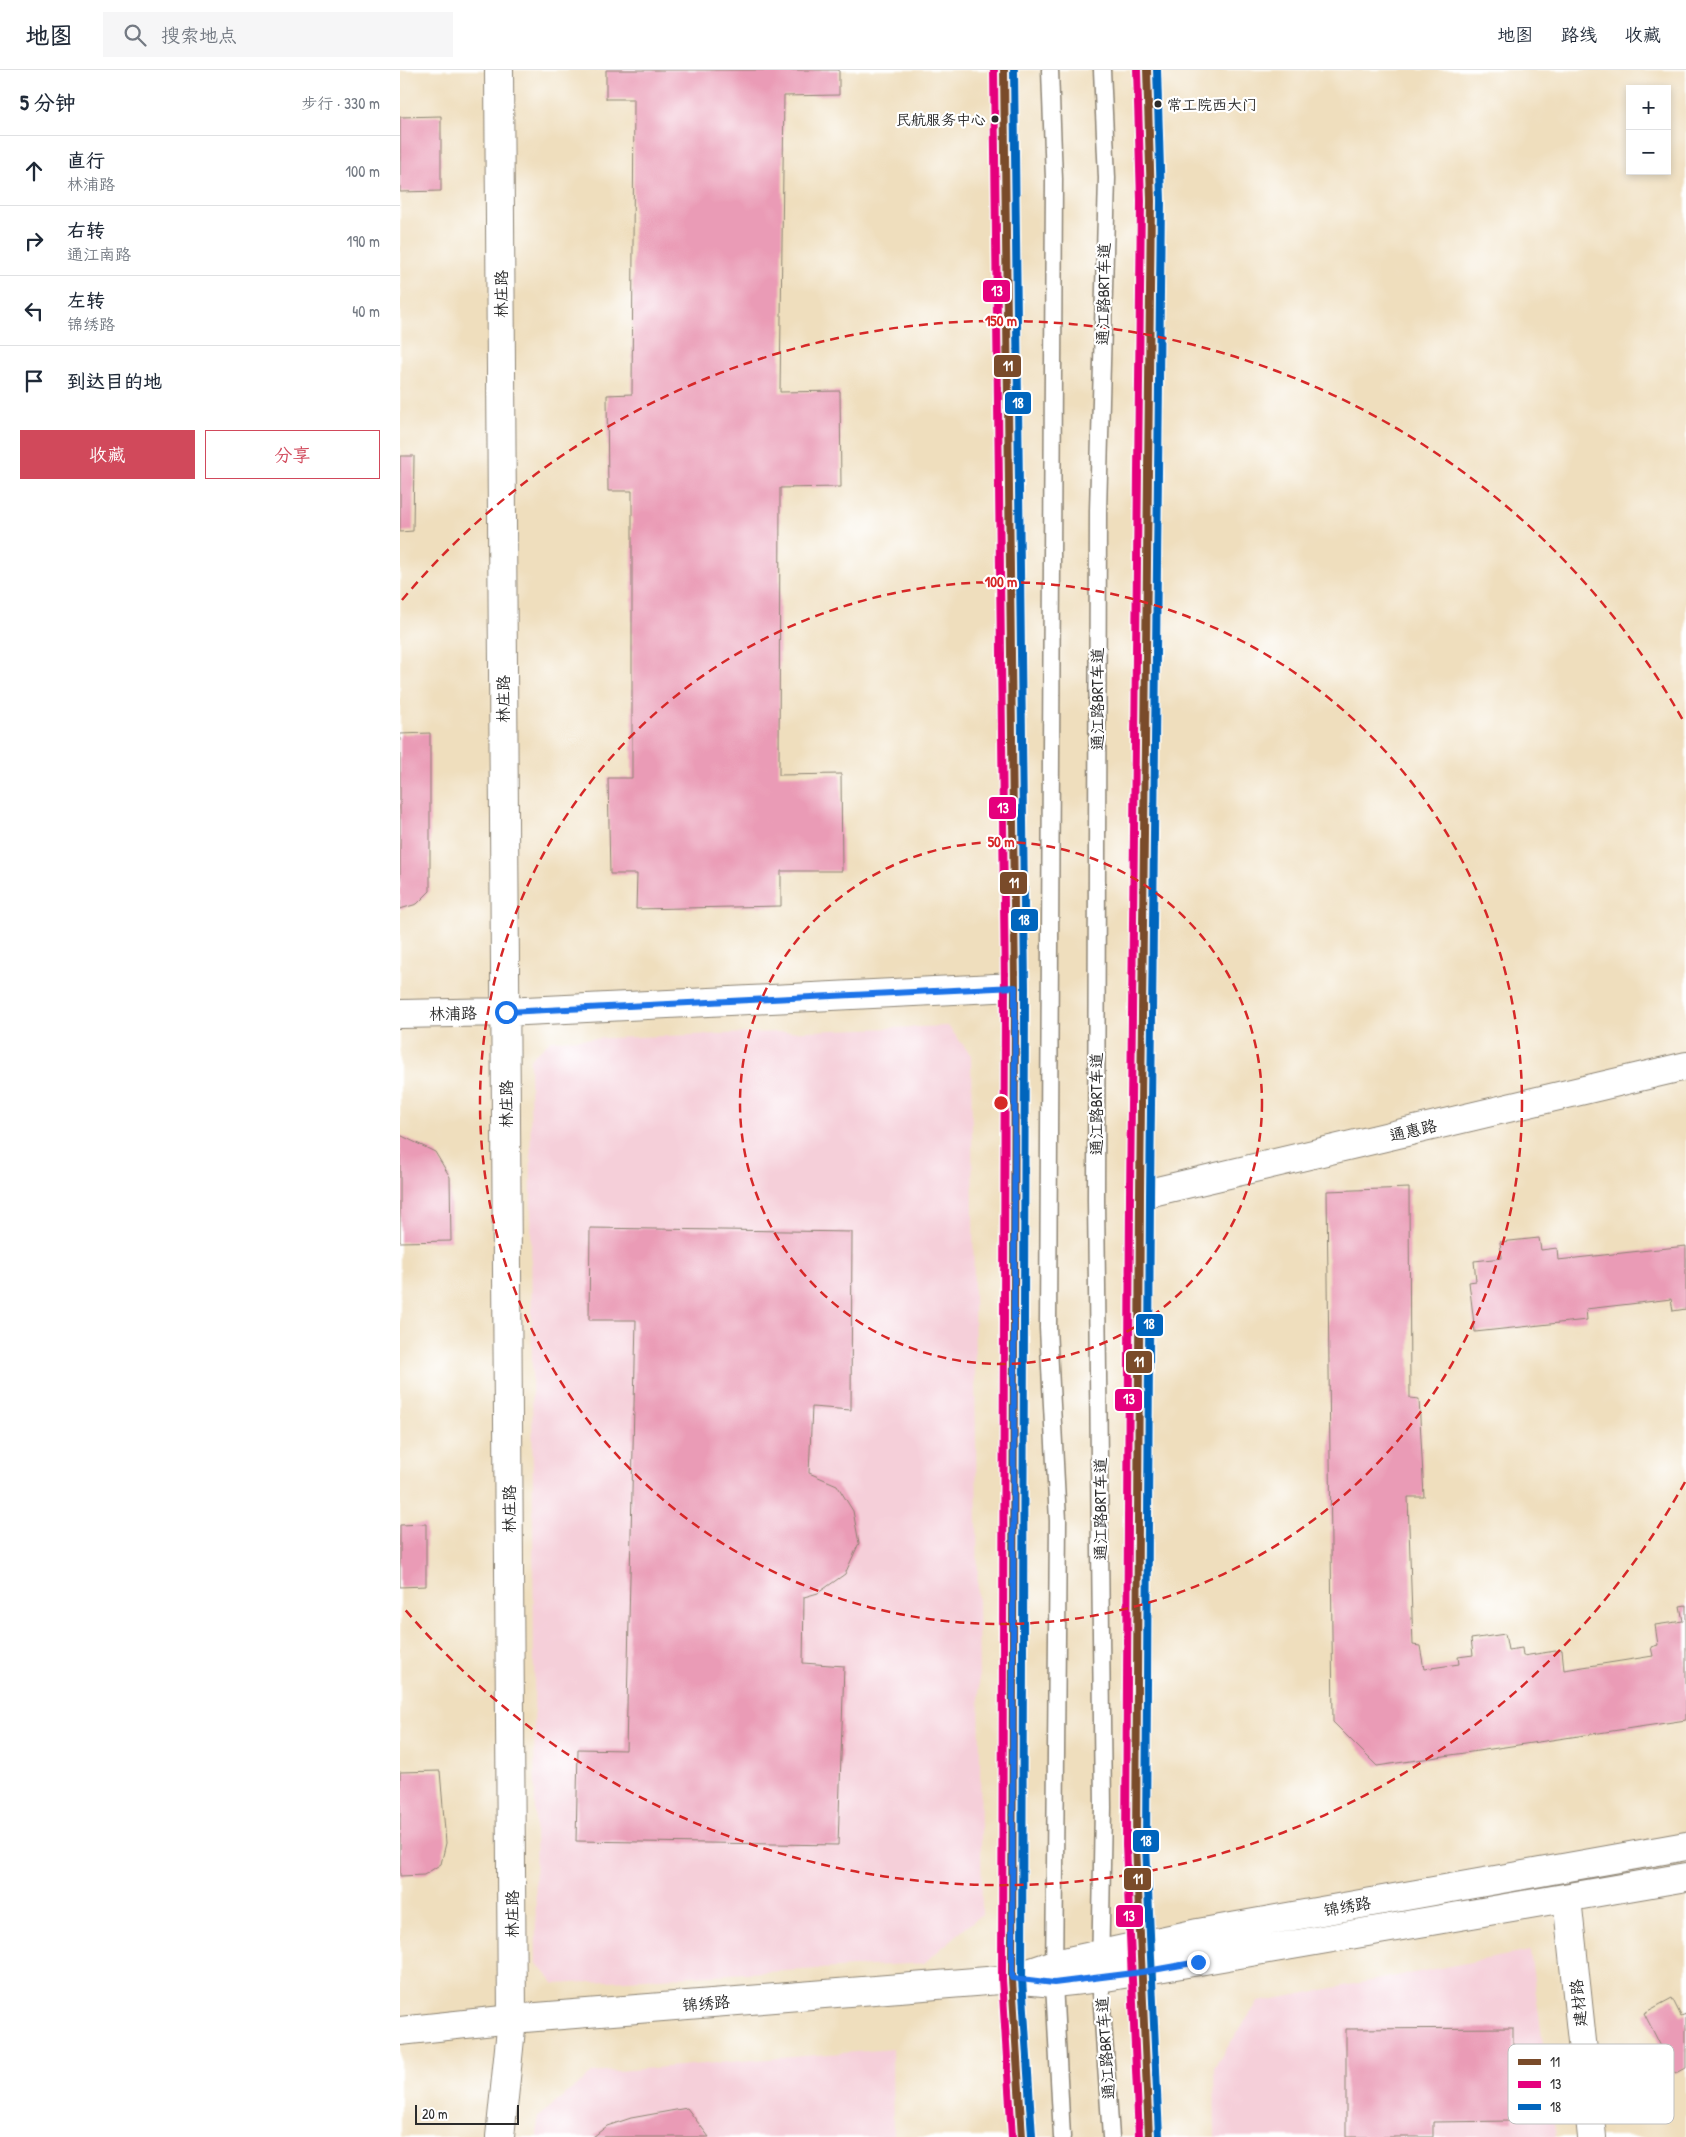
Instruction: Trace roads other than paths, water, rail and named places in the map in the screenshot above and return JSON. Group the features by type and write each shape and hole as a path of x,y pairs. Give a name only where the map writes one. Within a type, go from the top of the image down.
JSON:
{"street":[{"name":"林庄路","path":"499,70 512,2019 500,2137"},
{"path":"1004,70 1015,987 1012,1978 1022,2137"},
{"path":"1147,70 1151,201 1140,1195 1136,1845 1149,2137"},
{"name":"林浦路","path":"400,1014 506,1012 1015,987"},
{"name":"通惠路","path":"1140,1195 1686,1066"},
{"name":"锦绣路","path":"1100,1966 1141,1945 1198,1933 1686,1846"},
{"name":"锦绣路","path":"400,2031 512,2019 1012,1978 1100,1966 1142,1972 1686,1878"},
{"name":"建材路","path":"1567,1898 1582,2044"},
{"name":"建材路","path":"1591,2124 1592,2137"}],"lane":[{"path":"1050,70 1054,189 1048,1328 1058,1520 1055,1973 1062,2137"},
{"name":"通江路BRT车道","path":"1102,70 1106,178 1098,521 1096,1170 1102,1797 1100,1966 1111,2137"}],"place":[{"name":"常工院西大门","path":"1158,104"},
{"name":"民航服务中心","path":"995,119"}]}
